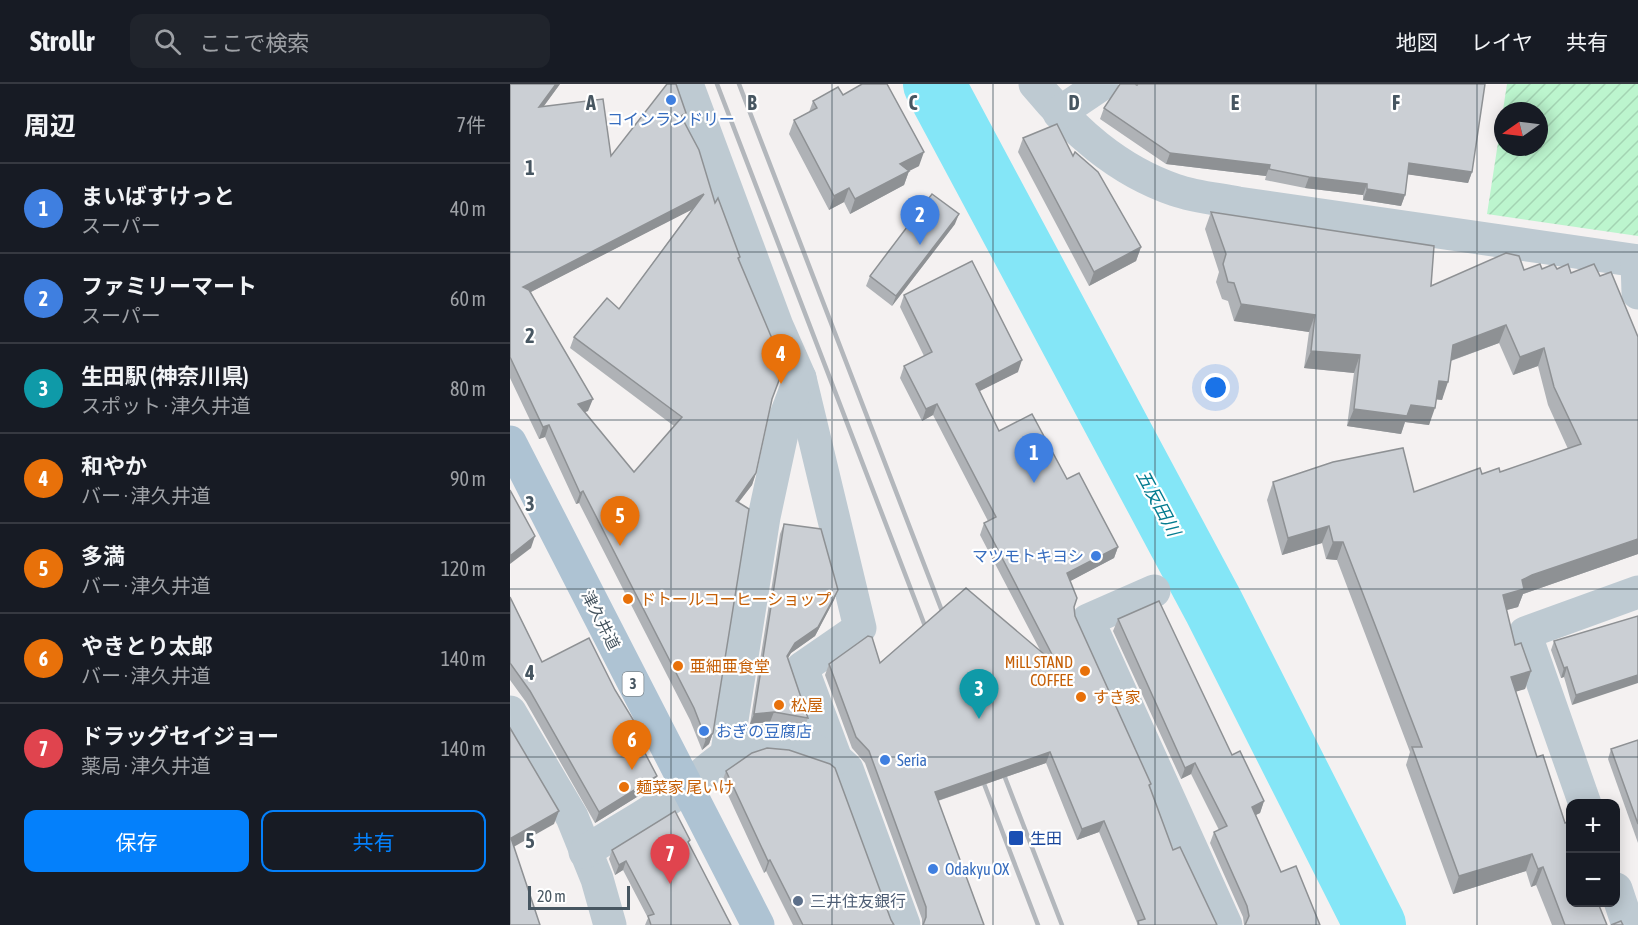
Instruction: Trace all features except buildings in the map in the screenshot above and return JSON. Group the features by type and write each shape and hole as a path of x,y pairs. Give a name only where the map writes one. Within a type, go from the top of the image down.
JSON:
{"main road":[{"name":"津久井道","path":"510,442 758,925"}],"street":[{"path":"687,84 760,282 800,378 860,628 802,668 836,759"},
{"path":"1035,84 1092,145 1134,173 1177,191 1250,205 1638,261 1638,293"},
{"path":"1059,112 1101,84"},
{"path":"726,758 764,517 786,415 800,378"},
{"path":"1154,591 1088,620 1226,925"},
{"path":"1583,799 1525,633 1638,592"},
{"path":"510,712 572,817 597,879 610,925"},
{"path":"585,852 686,787 705,770 745,745 762,740 812,749 836,759 847,769 904,925"},
{"path":"1620,901 1628,925"}],"green space":[{"path":"1507,84 1638,84 1638,236 1487,214 1496,156 1548,156 1548,102 1504,102"}],"waterway":[{"name":"五反田川","path":"934,84 1214,607 1375,925"}],"railway":[{"path":"717,84 930,639"},
{"path":"739,84 947,624"},
{"path":"999,762 1062,925"},
{"path":"978,768 1038,925"}],"place":[{"name":"コインランドリー","path":"671,100"},
{"name":"ファミリーマート","path":"920,245"},
{"name":"和やか","path":"781,384"},
{"name":"まいばすけっと","path":"1034,483"},
{"name":"多満","path":"620,546"},
{"name":"マツモトキヨシ","path":"1096,556"},
{"name":"ドトールコーヒーショップ","path":"628,599"},
{"name":"亜細亜食堂","path":"678,666"},
{"name":"MiLL STAND COFFEE","path":"1085,671"},
{"name":"すき家","path":"1081,697"},
{"name":"松屋","path":"779,705"},
{"name":"生田駅 (神奈川県)","path":"979,719"},
{"name":"おぎの豆腐店","path":"704,731"},
{"name":"Seria","path":"885,760"},
{"name":"やきとり太郎","path":"632,770"},
{"name":"麺菜家 尾いけ","path":"624,787"},
{"name":"生田","path":"1016,838"},
{"name":"Odakyu OX","path":"933,869"},
{"name":"ドラッグセイジョー","path":"670,884"},
{"name":"三井住友銀行","path":"798,901"}]}
